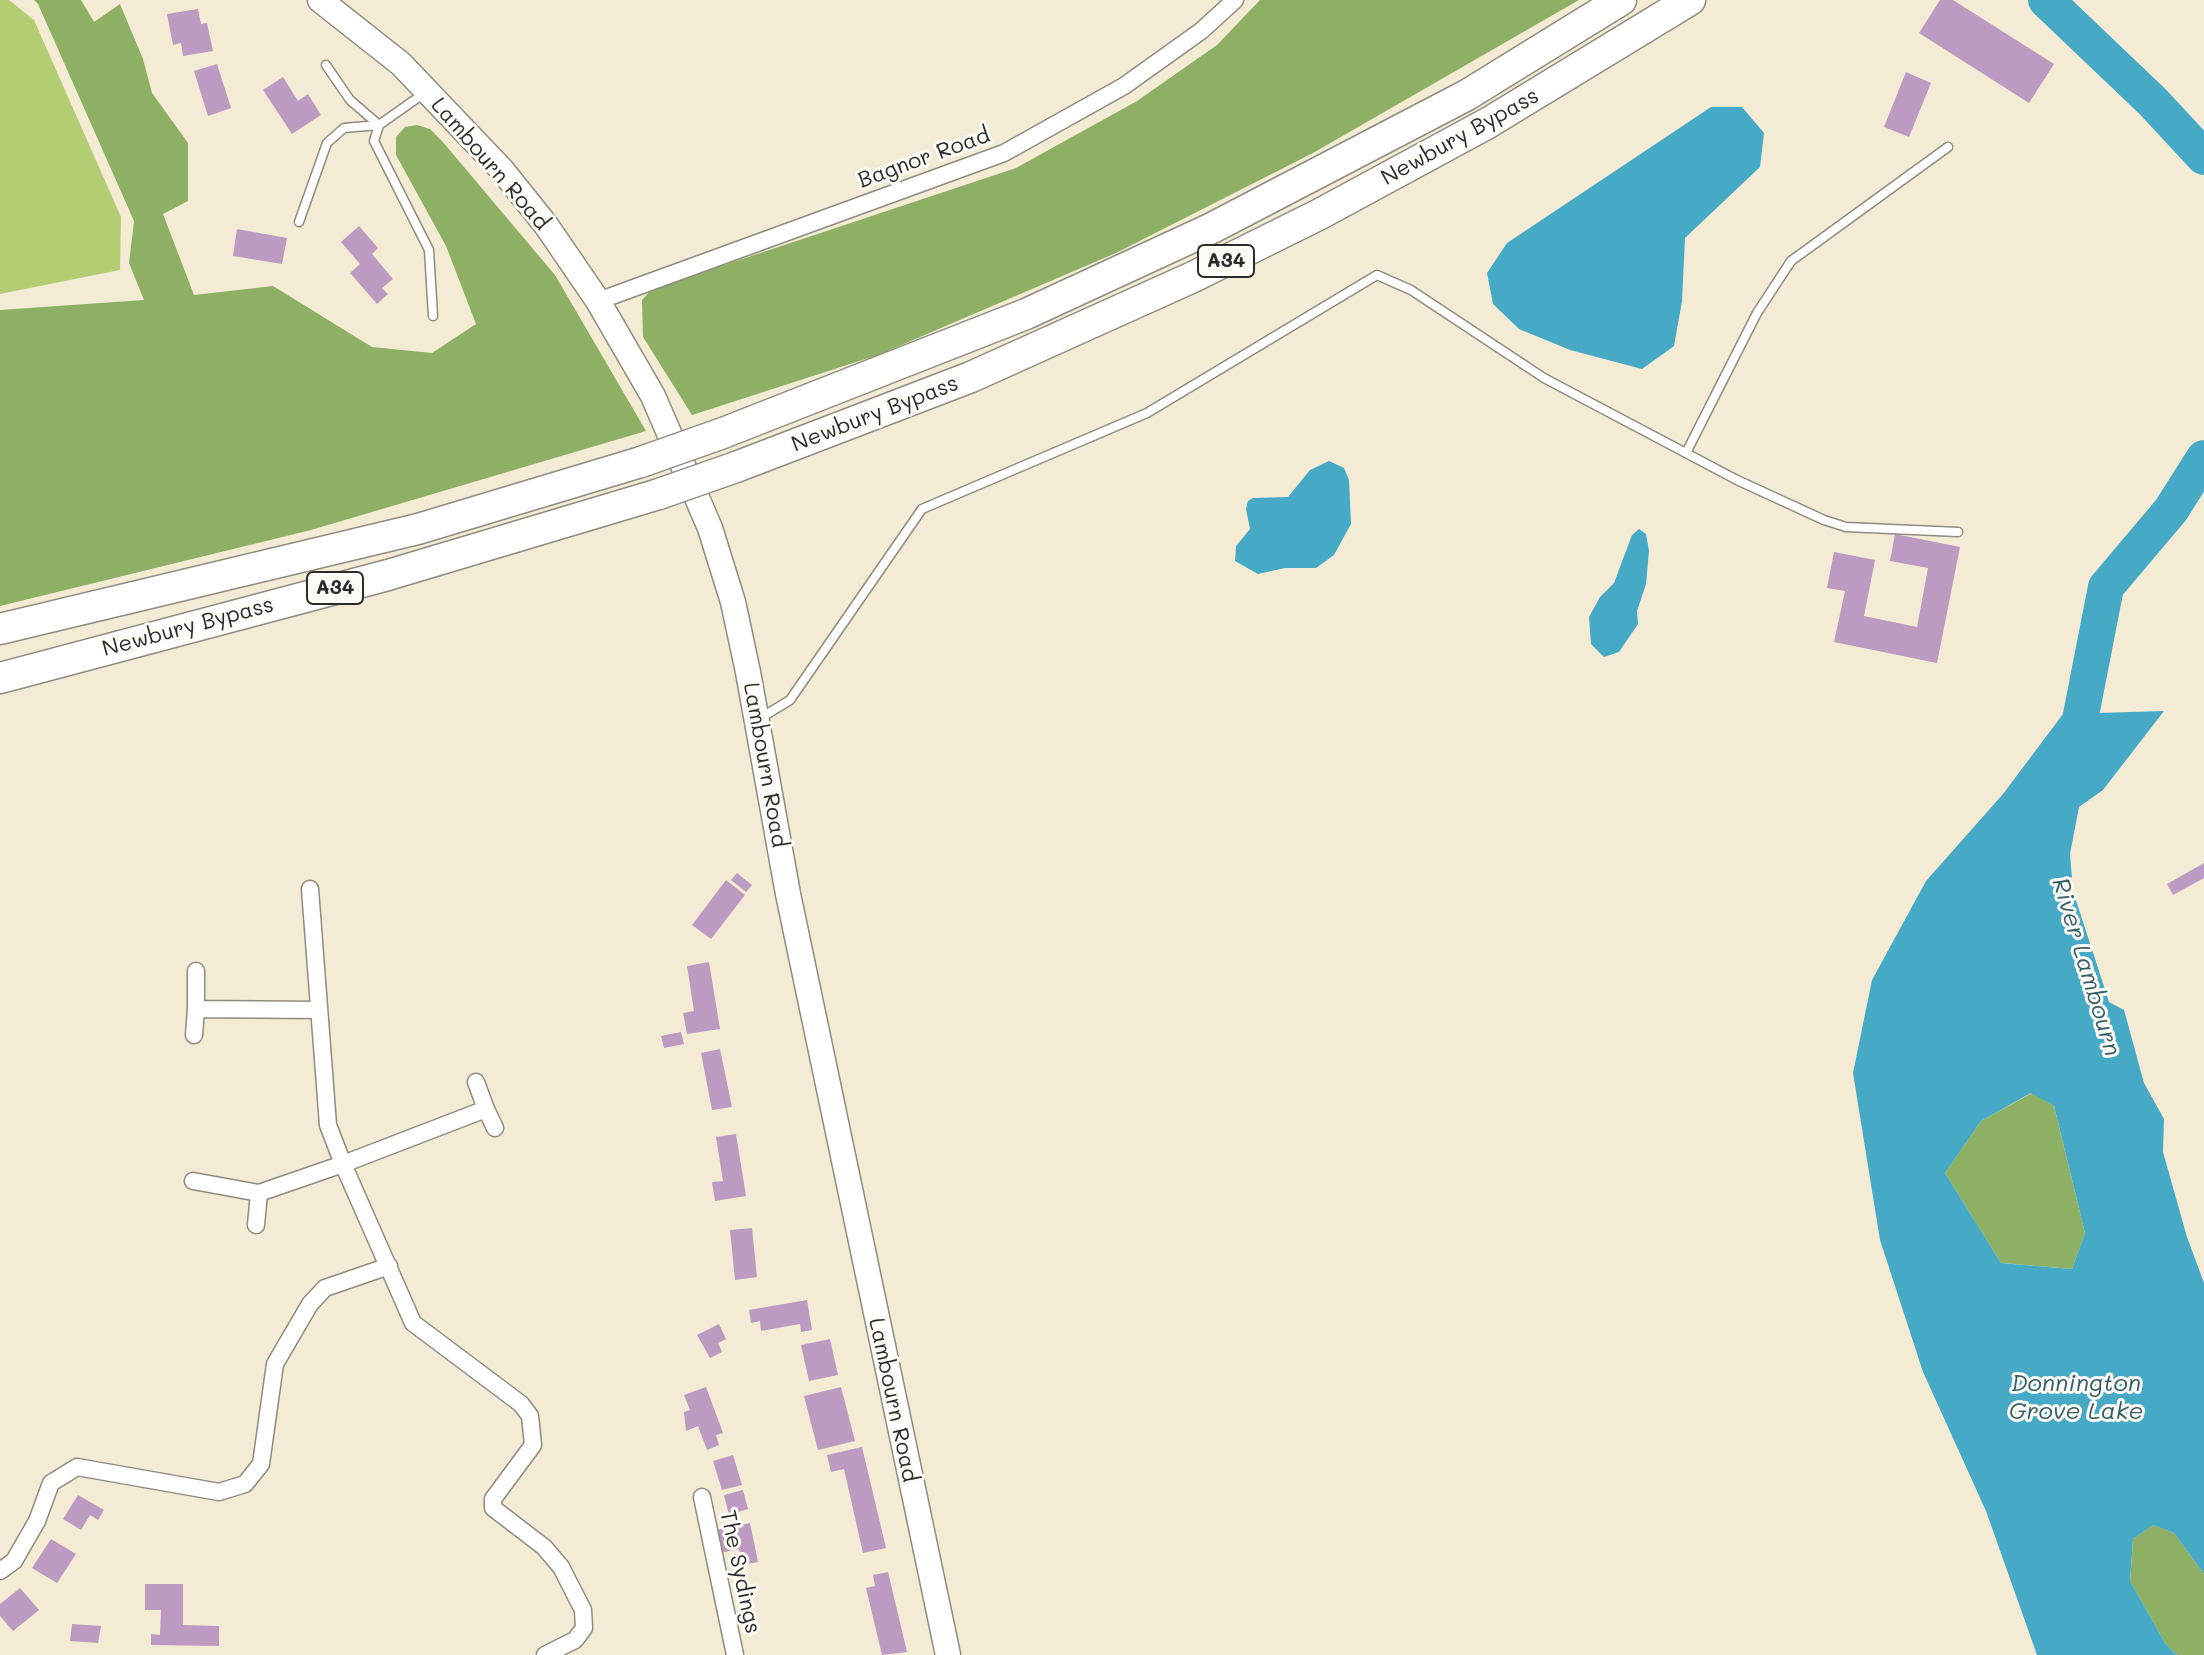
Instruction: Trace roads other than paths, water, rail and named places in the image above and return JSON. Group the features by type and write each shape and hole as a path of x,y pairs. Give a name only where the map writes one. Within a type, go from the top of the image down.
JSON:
{"highway":[{"name":"Newbury Bypass","path":"0,629 418,529 641,462 966,339 1186,241 1467,95 1621,0"},
{"name":"Newbury Bypass","path":"3,678 388,575 659,494 971,377 1193,277 1320,214 1488,123 1690,0"}],"street":[{"name":"Lambourn Road","path":"320,0 401,64 502,170 546,225 598,301 653,396 710,528 733,602 758,719 777,837 948,1655"},
{"name":"Bagnor Road","path":"598,301 1004,153 1124,86 1201,31 1235,0"},
{"path":"310,889 328,1125 343,1164 413,1323 521,1404 530,1416 533,1445 493,1499 493,1508 544,1547 561,1567 583,1610 584,1628 575,1640 545,1655"},
{"path":"194,1035 196,971"},
{"path":"196,1009 319,1010"},
{"path":"476,1082 495,1128"},
{"path":"193,1181 259,1193 486,1109"},
{"path":"256,1225 259,1193"},
{"path":"0,1571 14,1561 22,1548 37,1521 51,1483 77,1467 219,1492 245,1484 261,1464 275,1364 310,1304 325,1288 389,1266"},
{"name":"The Sydings","path":"702,1497 735,1655"}],"lane":[{"path":"326,65 350,100 379,125"},
{"path":"299,222 327,143 344,128 379,125 426,91"},
{"path":"379,125 374,141 379,158 429,250 433,316"},
{"path":"1686,453 1757,313 1791,261 1948,147"},
{"path":"758,719 790,700 922,509 1147,413 1377,275 1411,290 1544,378 1686,453 1846,527 1958,532"}],"water":[{"path":"1711,107 1742,107 1764,133 1760,167 1685,238 1682,301 1674,346 1642,369 1570,350 1519,329 1493,304 1487,273 1507,243"},
{"path":"1329,461 1344,468 1349,480 1351,524 1334,555 1316,568 1285,568 1258,574 1235,561 1236,546 1250,529 1246,509 1248,501 1253,498 1288,497 1310,470"},
{"path":"1639,529 1646,534 1649,551 1646,584 1637,611 1638,624 1619,652 1604,657 1591,644 1589,617 1600,597 1614,583 1632,535"},
{"name":"Donnington Grove Lake","path":"2164,711 2103,790 2079,807 2070,854 2073,891 2109,1002 2124,1010 2144,1083 2164,1119 2163,1152 2187,1237 2204,1283 2204,1574 2174,1533 2153,1525 2133,1539 2130,1581 2165,1643 2177,1655 2037,1655 1986,1511 1923,1372 1880,1240 1853,1073 1872,980 1926,881 2003,794 2063,714","holes":["2031,1093 2054,1106 2085,1233 2072,1269 2001,1263 1945,1173 1981,1121"]}],"waterway":[{"name":"River Lambourn","path":"2046,0 2153,102 2204,157"},
{"name":"River Lambourn","path":"2072,761 2106,587 2171,510 2204,458"}]}
